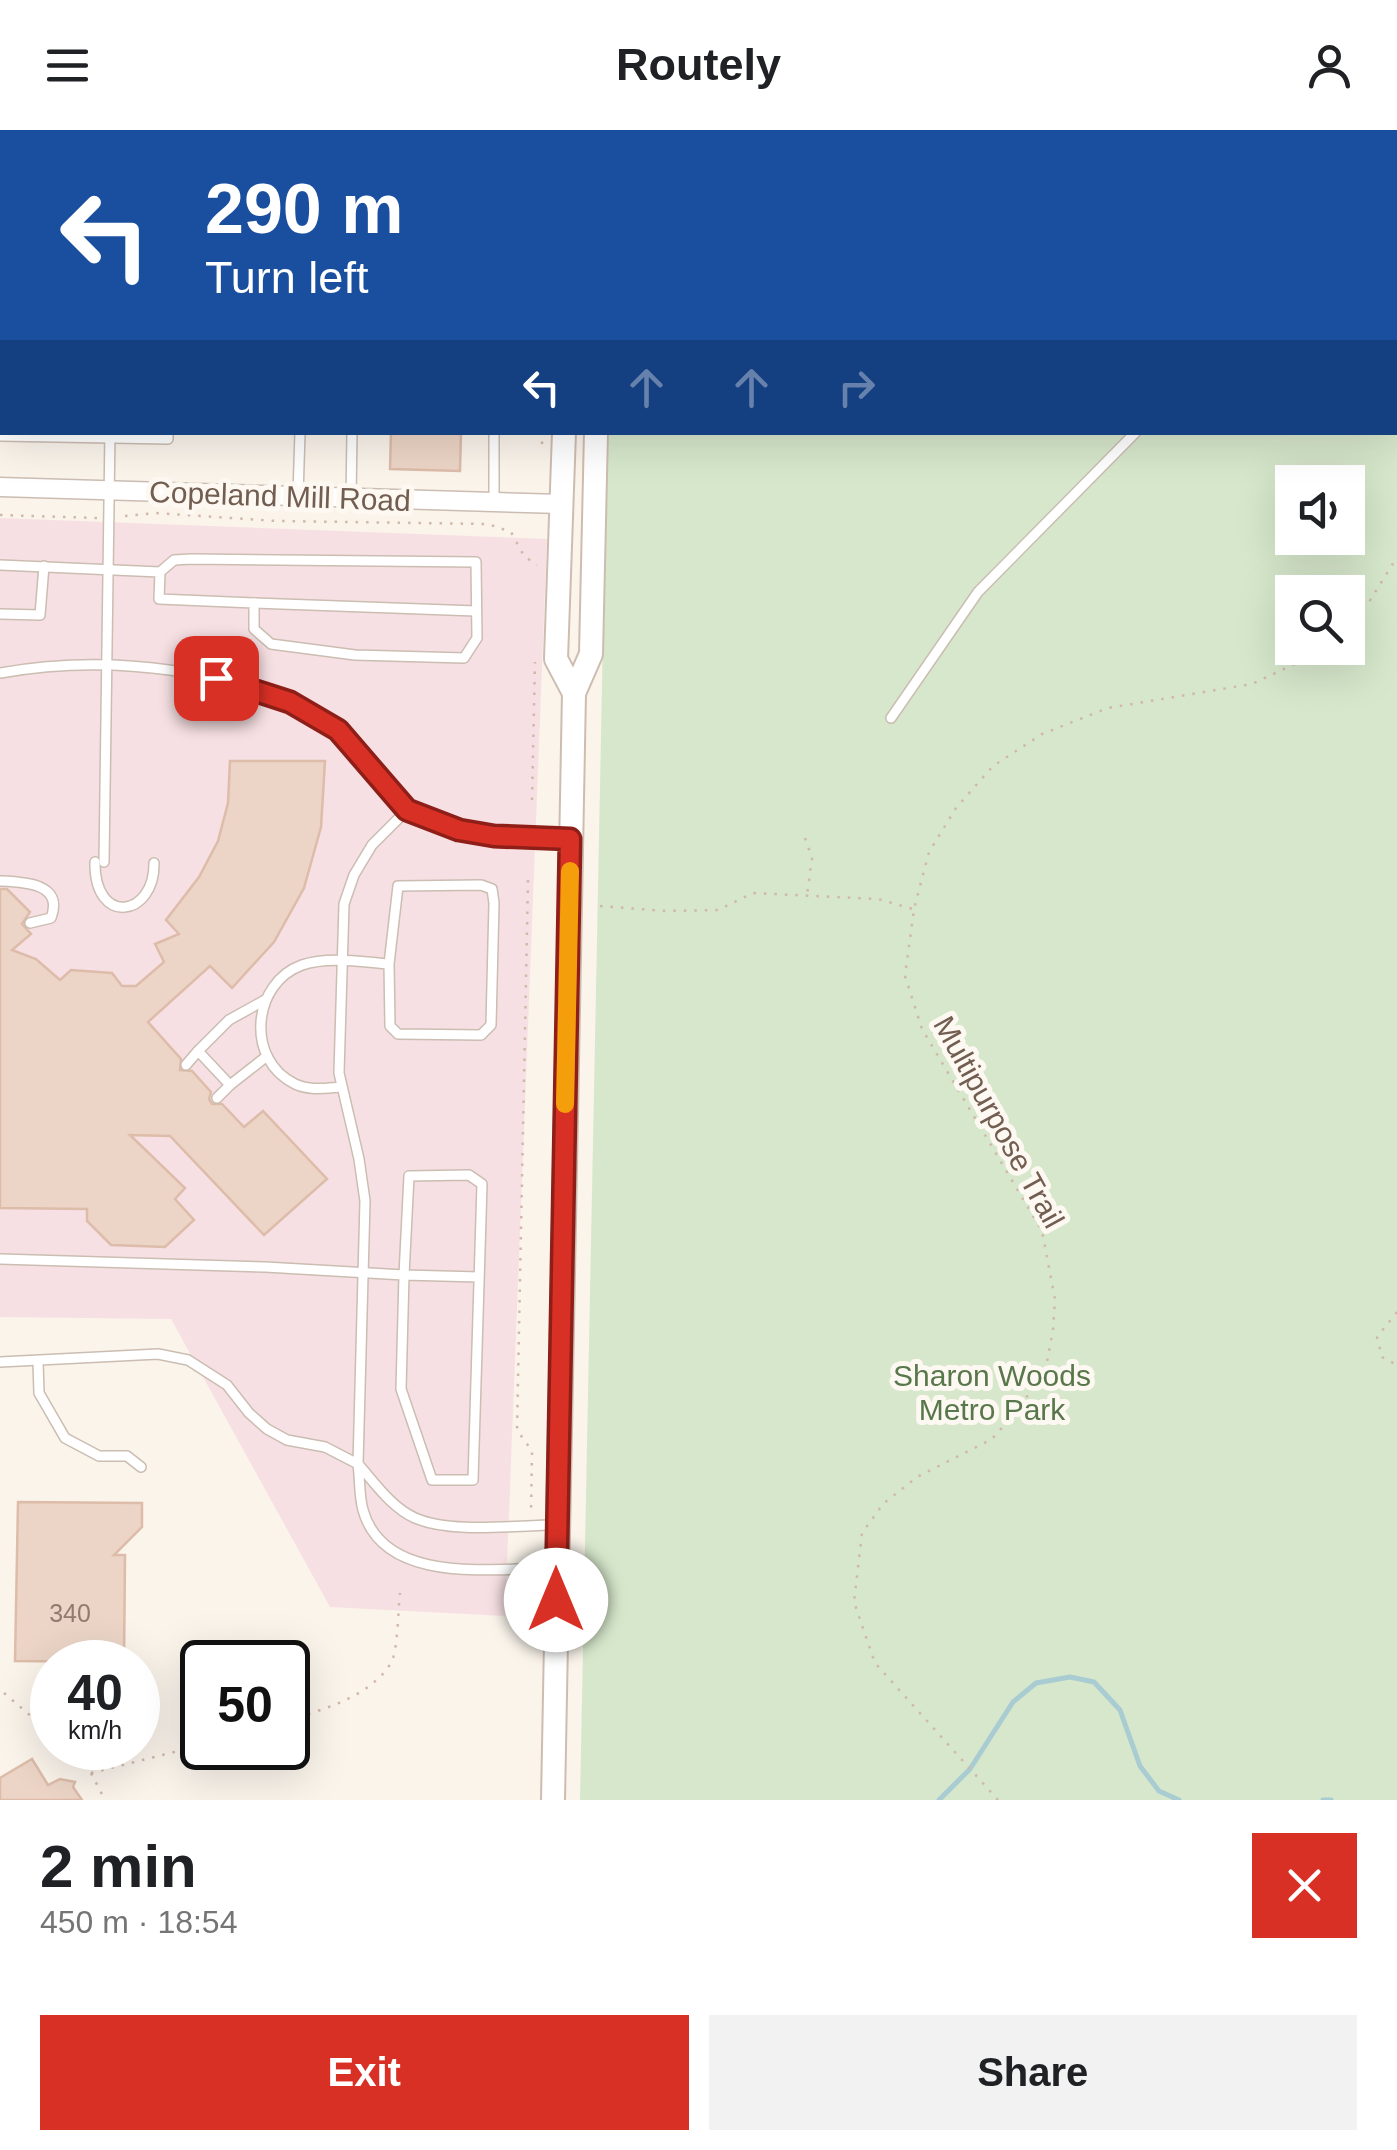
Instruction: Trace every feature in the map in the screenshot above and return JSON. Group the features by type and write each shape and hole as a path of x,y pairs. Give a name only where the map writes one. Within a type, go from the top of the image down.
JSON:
{"main road":[{"path":"564,435 556,659 574,693"},
{"path":"553,1800 574,693 591,654 596,435"}],"street":[{"name":"Copeland Mill Road","path":"0,487 561,504"}],"lane":[{"path":"110,435 107,663 100,862 95,878 104,900 126,906 143,899 152,882 154,863"},
{"path":"0,436 168,439 168,435"},
{"path":"298,496 300,435"},
{"path":"351,499 352,435"},
{"path":"494,435 494,502"},
{"path":"891,718 978,592 1133,435"},
{"path":"0,566 160,572 174,560 191,559 476,562 476,638 464,658 355,656 270,644 254,629 254,603"},
{"path":"0,614 40,615 44,566"},
{"path":"160,572 159,598 476,611"},
{"path":"0,672 107,663 216,678 290,702 338,730 407,810 459,830 494,836 570,839"},
{"path":"407,810 372,845 354,875 344,904 342,1088 365,1200 358,1464 364,1512 384,1546 412,1561 442,1569 555,1568"},
{"path":"0,882 35,884 50,893 55,906 51,918 30,923"},
{"path":"482,885 492,889 492,1025 481,1035 398,1034 390,1026 389,964 398,886 482,885"},
{"path":"342,1088 310,1088 290,1082 260,1040 259,1019 268,998 292,970 305,964 389,964"},
{"path":"186,1065 229,1020 268,998"},
{"path":"198,1051 230,1085"},
{"path":"217,1098 268,1056"},
{"path":"469,1175 482,1184 473,1480 432,1480 401,1388 404,1276 410,1176 469,1175"},
{"path":"0,1259 480,1277"},
{"path":"0,1362 158,1354 188,1360 227,1385 267,1429 287,1440 325,1447 358,1464 390,1500 415,1518 450,1526 556,1524"},
{"path":"38,1362 39,1393 65,1438 99,1456 127,1456 141,1466"}],"path":[{"path":"0,514 108,518 156,513 277,521 488,524 511,532 524,556 538,566"},
{"path":"1365,606 1397,557"},
{"name":"Multipurpose Trail","path":"998,1800 875,1663 854,1602 862,1534 883,1504 917,1477 992,1439 1022,1405 1048,1362 1053,1330 1055,1299 1042,1231 922,1028 916,1011 905,976 914,910 930,852 956,808 993,766 1042,734 1108,708 1252,684 1292,665"},
{"path":"806,838 812,858 807,896"},
{"path":"528,880 517,1430 532,1451 531,1525"},
{"path":"600,906 697,912 718,910 752,893 878,899 914,910"},
{"path":"1397,1312 1377,1336 1382,1357 1397,1365"},
{"path":"530,1604 531,1568"},
{"path":"310,1714 332,1707 368,1685 392,1662 400,1592"},
{"path":"4,1693 30,1715"},
{"path":"91,1773 180,1751"},
{"path":"89,1770 105,1800"}],"shaded area":[{"path":"0,518 547,539 505,1616 330,1607 171,1319 0,1317"}],"green space":[{"name":"Sharon Woods Metro Park","path":"607,435 1397,435 1397,1800 580,1800"}],"building":[{"path":"391,435 461,435 460,471 390,469"},
{"path":"230,761 325,761 321,827 304,888 274,942 232,988 210,966 148,1022 181,1059 180,1070 192,1071 211,1092 212,1104 222,1104 244,1127 263,1111 327,1179 264,1235 170,1136 130,1135 185,1188 175,1199 194,1220 165,1247 111,1245 87,1221 87,1209 0,1208 0,889 7,889 30,912 22,924 31,934 12,950 36,959 60,980 71,970 112,973 122,986 136,986 164,962 155,944 179,934 166,920 199,877 218,841 228,803"},
{"path":"18,1502 142,1503 142,1527 114,1555 125,1555 124,1640 30,1640 30,1661 15,1661"},
{"path":"30,1760 30,1770 39,1770 48,1785 60,1779 75,1782 73,1787 82,1800 0,1800 0,1778"}],"waterway":[{"path":"939,1800 970,1769 1013,1702 1036,1683 1070,1677 1094,1682 1120,1710 1140,1766 1159,1791 1179,1800"},
{"path":"1323,1800 1331,1800"}],"slow traffic":[{"path":"565,1104 570,871"}],"route":[{"path":"216,678 290,702 338,730 407,810 459,830 494,836 570,839 556,1600"}]}
